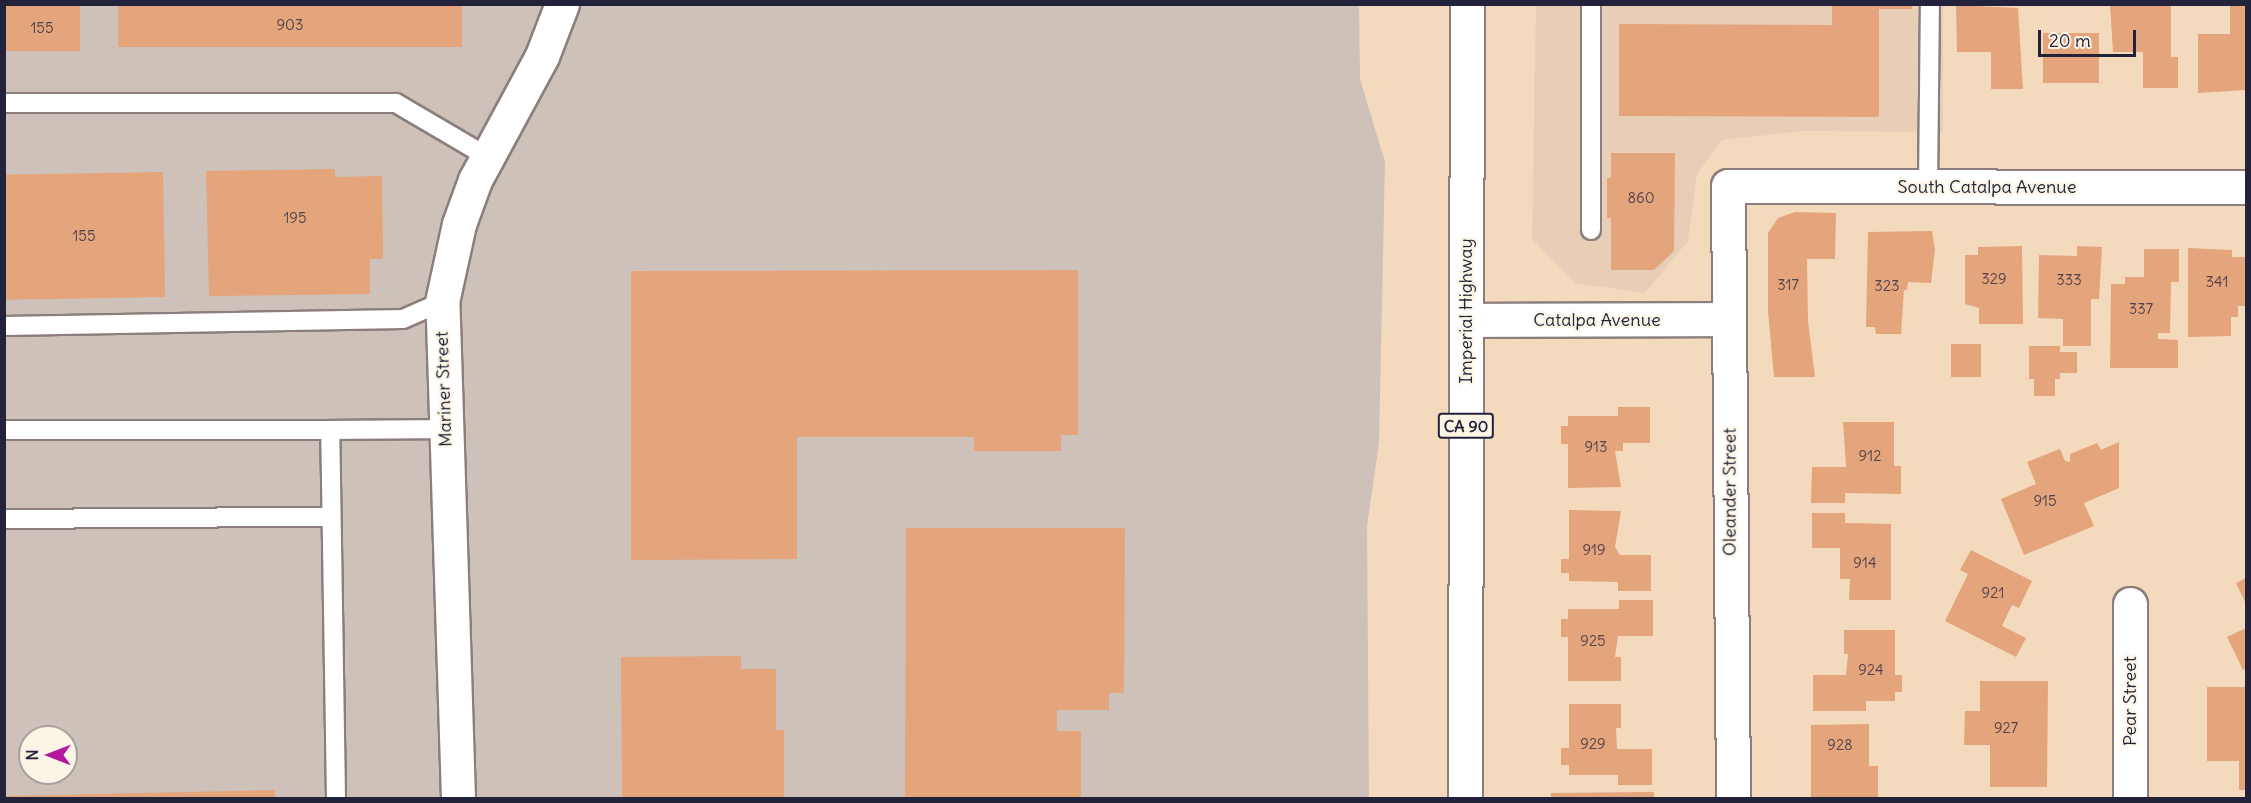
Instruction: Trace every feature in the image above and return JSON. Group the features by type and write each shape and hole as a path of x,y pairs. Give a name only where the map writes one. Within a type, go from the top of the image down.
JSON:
{"street":[{"name":"Mariner Street","path":"458,798 442,302 459,224 486,156 542,56 562,4"},
{"name":"Imperial Highway","path":"1465,798 1467,4"},
{"name":"South Catalpa Avenue","path":"1728,186 2247,187"},
{"name":"Oleander Street","path":"1728,186 1732,798"},
{"name":"Catalpa Avenue","path":"1466,320 1729,319"},
{"name":"Pear Street","path":"2130,604 2130,798"}],"lane":[{"path":"1591,4 1591,230"},
{"path":"1928,187 1930,4"},
{"path":"4,104 396,104 486,156"},
{"path":"4,326 403,319 442,302"},
{"path":"4,430 446,429"},
{"path":"330,430 336,798"},
{"path":"4,519 331,517"}],"shaded area":[{"path":"5,5 1359,5 1360,79 1385,162 1379,443 1367,526 1369,798 5,798"},
{"path":"1536,5 1943,5 1943,132 1804,131 1722,140 1697,174 1688,241 1645,293 1575,283 1532,239"}],"building":[{"path":"4,4 80,4 80,51 4,51"},
{"path":"118,4 462,4 462,47 118,47"},
{"path":"1832,4 1912,4 1912,9 1879,9 1879,117 1619,116 1619,24 1832,25"},
{"path":"2110,4 2171,4 2171,57 2178,57 2178,88 2143,88 2143,52 2113,52"},
{"path":"2230,4 2246,4 2246,90 2198,93 2198,34 2230,34"},
{"path":"1956,5 2018,8 2023,89 1991,89 1991,52 1957,52"},
{"path":"2043,33 2099,33 2099,83 2043,83"},
{"path":"1611,153 1675,153 1674,251 1654,270 1611,270 1611,218 1607,218 1607,178 1611,178"},
{"path":"335,169 335,177 382,176 383,259 370,259 370,294 209,296 206,171"},
{"path":"163,172 165,297 6,300 4,175"},
{"path":"1795,212 1836,213 1835,259 1807,259 1808,321 1815,377 1774,377 1768,311 1768,233 1778,218"},
{"path":"1932,231 1935,250 1931,283 1908,282 1907,290 1904,290 1901,334 1876,334 1875,327 1866,327 1868,232"},
{"path":"2022,246 2023,324 1979,324 1979,308 1965,304 1965,255 1978,255 1978,247"},
{"path":"2077,246 2102,247 2099,299 2091,299 2091,346 2063,346 2063,319 2038,318 2039,255 2077,256"},
{"path":"2188,248 2232,250 2232,257 2246,257 2246,306 2238,306 2238,317 2231,317 2231,336 2188,337"},
{"path":"2144,249 2179,249 2179,282 2171,282 2170,333 2158,333 2158,339 2178,340 2178,368 2110,368 2111,284 2125,284 2125,277 2144,277"},
{"path":"1078,270 1078,435 1061,435 1061,451 974,451 974,437 797,437 797,559 631,560 631,271"},
{"path":"1951,344 1981,344 1981,377 1951,377"},
{"path":"2029,346 2060,346 2060,352 2077,352 2077,373 2060,373 2060,379 2055,379 2055,396 2034,396 2034,379 2029,379"},
{"path":"1618,407 1650,407 1650,443 1623,443 1623,451 1615,451 1621,487 1568,488 1568,444 1561,444 1561,426 1568,426 1568,416 1618,416"},
{"path":"1843,422 1894,422 1894,466 1901,466 1901,494 1845,493 1845,503 1811,503 1812,467 1846,467"},
{"path":"2119,442 2119,488 2084,503 2094,526 2024,555 2001,499 2036,484 2027,462 2060,449 2065,461 2070,462 2070,454 2097,443 2101,450"},
{"path":"1569,510 1621,511 1615,547 1620,555 1651,555 1651,591 1618,591 1618,582 1569,581 1569,573 1561,573 1561,559 1569,559"},
{"path":"1812,513 1845,513 1845,523 1891,524 1891,600 1849,600 1850,579 1840,579 1840,548 1812,548"},
{"path":"906,528 1125,528 1124,693 1109,693 1109,710 1057,710 1057,731 1081,731 1081,798 905,798"},
{"path":"1971,550 2032,581 2019,608 2012,605 2002,626 2026,638 2016,657 1945,621 1968,574 1960,570"},
{"path":"2246,578 2246,604 2236,583"},
{"path":"1619,600 1653,600 1653,636 1618,636 1615,657 1621,657 1621,681 1568,681 1568,637 1561,637 1561,619 1568,619 1568,609 1619,609"},
{"path":"2246,628 2246,668 2243,670 2227,637"},
{"path":"1844,630 1895,630 1895,675 1902,675 1902,692 1895,692 1895,701 1866,701 1866,711 1813,711 1813,675 1846,675 1848,654 1844,654"},
{"path":"741,656 741,669 776,669 776,730 784,730 784,798 622,798 621,657"},
{"path":"1980,681 2048,681 2047,787 1990,787 1990,745 1964,745 1965,711 1980,711"},
{"path":"2207,687 2246,687 2246,790 2239,790 2239,761 2207,761"},
{"path":"1569,704 1621,704 1621,728 1616,728 1617,749 1652,749 1652,785 1618,785 1618,775 1569,775 1569,765 1561,765 1561,748 1569,748"},
{"path":"1869,724 1869,766 1878,766 1878,798 1811,798 1811,725"},
{"path":"275,790 275,798 4,798 4,796"},
{"path":"1654,792 1654,798 1551,798 1551,793"}]}
